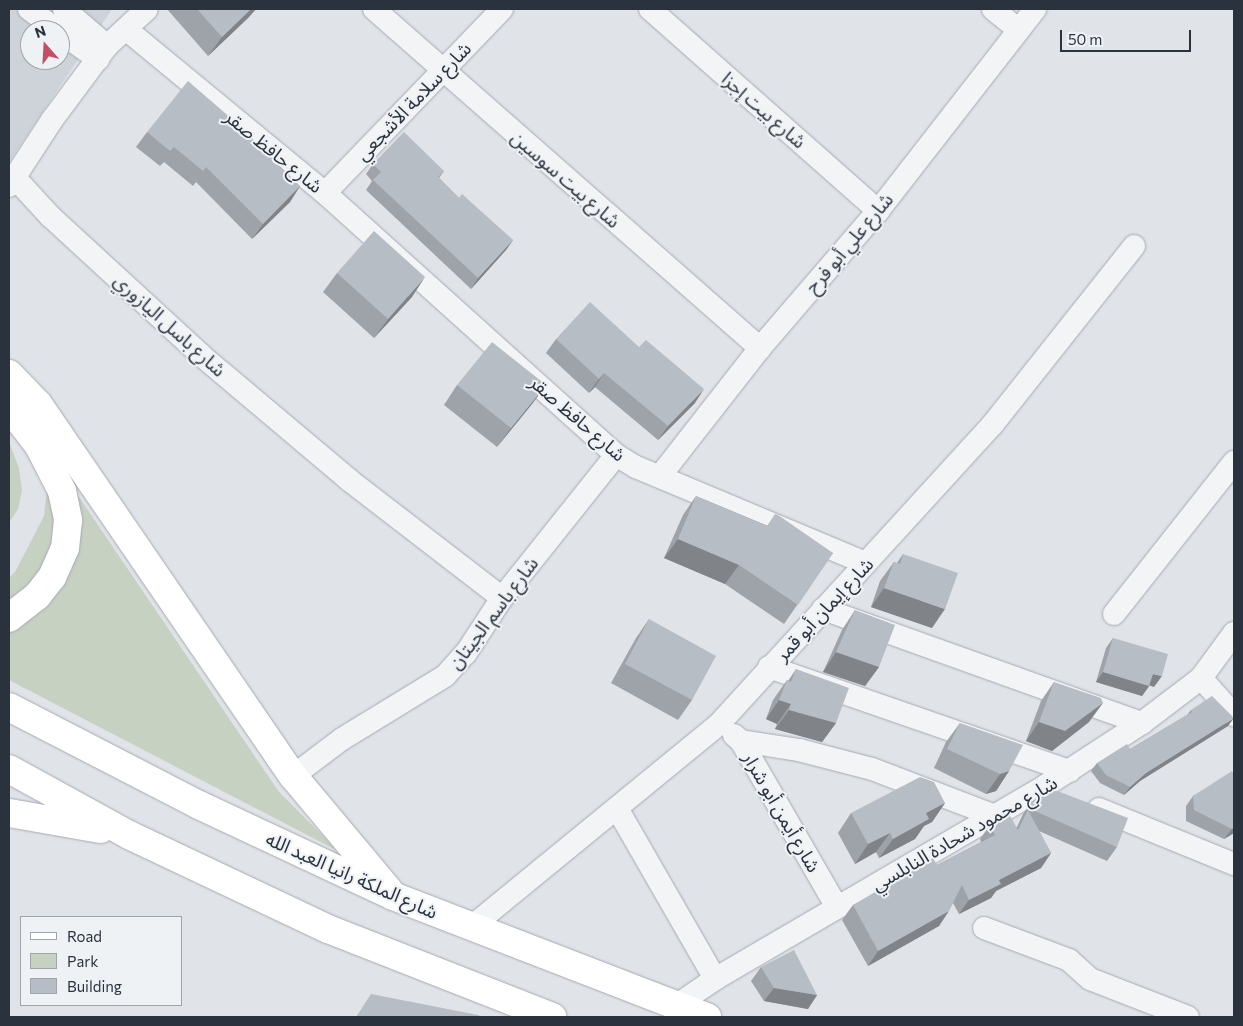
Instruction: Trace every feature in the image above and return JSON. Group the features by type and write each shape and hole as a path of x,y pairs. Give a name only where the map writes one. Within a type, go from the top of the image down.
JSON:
{"main road":[{"path":"9,374 38,404 293,776 394,896"},
{"path":"9,407 39,446 62,491 68,520 65,548 52,577 37,596 9,618"},
{"name":"شارع الملكة رانيا العبد الله","path":"9,707 199,805 394,896 470,928 674,1007 707,1017"},
{"path":"9,769 129,835 328,929 552,1017"},
{"path":"9,813 129,835"}],"street":[{"path":"29,9 44,20"},
{"path":"64,9 103,52"},
{"name":"شارع باسل اليازوري","path":"147,9 103,52 52,120 12,182 202,356 349,480 502,598"},
{"name":"شارع بيت سوسين","path":"374,9 442,71 760,348"},
{"name":"شارع سلامة الأشجعي","path":"325,193 502,9"},
{"name":"شارع بيت إجزا","path":"650,9 878,210"},
{"path":"993,9 1019,30"},
{"name":"شارع علي أبو فرح","path":"660,476 760,348 878,210 1035,9"},
{"name":"شارع حافظ صقر","path":"127,30 325,193 616,455 660,476 866,563"},
{"path":"70,37 103,52"},
{"name":"شارع إيمان أبو قمر","path":"470,928 618,810 719,724 992,424 1134,246"},
{"name":"شارع باسم الجيتان","path":"293,776 342,739 382,717 445,676 466,653 502,598 616,455"},
{"path":"1114,614 1234,462"},
{"path":"823,610 1142,723"},
{"name":"شارع محمود شحادة النابلسي","path":"674,1007 715,979 1046,786 1142,723 1200,678 1234,633"},
{"path":"770,667 1069,771"},
{"path":"1200,678 1234,715"},
{"name":"شارع أيمن أبو شرار","path":"719,724 741,740 837,907"},
{"path":"741,740 799,750 872,769 995,816"},
{"path":"1046,786 1234,864"},
{"path":"618,810 715,979"},
{"path":"984,928 1069,960 1090,979 1188,1017"}],"shaded area":[{"path":"9,9 112,9 9,162"}],"green space":[{"path":"9,442 19,468 22,491 18,509 9,523"},
{"path":"62,472 279,792 338,851 9,680 9,578 15,572 44,516 47,489"}],"building":[{"path":"197,9 251,9 222,37"},
{"path":"188,81 240,126 300,186 263,224 206,167 203,171 174,147 170,151 147,132"},
{"path":"404,132 444,171 438,177 459,198 462,194 513,240 478,278 373,180 381,172 373,164"},
{"path":"374,231 425,277 388,319 337,273"},
{"path":"590,302 639,347 646,340 704,389 668,426 604,373 599,379 556,339"},
{"path":"492,342 546,385 511,428 457,385"},
{"path":"696,496 767,526 775,514 778,515 833,553 798,605 739,565 678,539"},
{"path":"903,554 958,573 945,609 884,588 894,562 900,564"},
{"path":"855,610 895,625 879,667 836,652"},
{"path":"649,619 716,656 692,700 625,664"},
{"path":"1113,638 1168,654 1162,676 1153,674 1149,686 1103,672"},
{"path":"796,669 849,688 836,723 789,710 791,704 779,700 787,680 791,682"},
{"path":"1054,682 1101,698 1103,703 1065,731 1039,722"},
{"path":"1212,696 1234,718 1146,773 1130,787 1106,775 1097,763 1127,744 1130,749 1192,712 1191,710"},
{"path":"960,723 1023,745 1009,771 1000,774 947,749"},
{"path":"1232,771 1234,774 1234,828 1232,829 1194,810 1193,796"},
{"path":"920,777 934,782 945,803 926,813 929,819 893,839 890,833 868,844 851,813"},
{"path":"1052,789 1128,818 1117,847 1028,808 1032,801"},
{"path":"1028,810 1051,853 999,880 1001,884 969,900 962,885 949,911 878,951 853,905 933,858 937,865 995,835 990,825 1009,814 1018,830"},
{"path":"794,950 817,995 774,988 761,967"},
{"path":"371,994 478,1015 482,1017 356,1017"}]}
